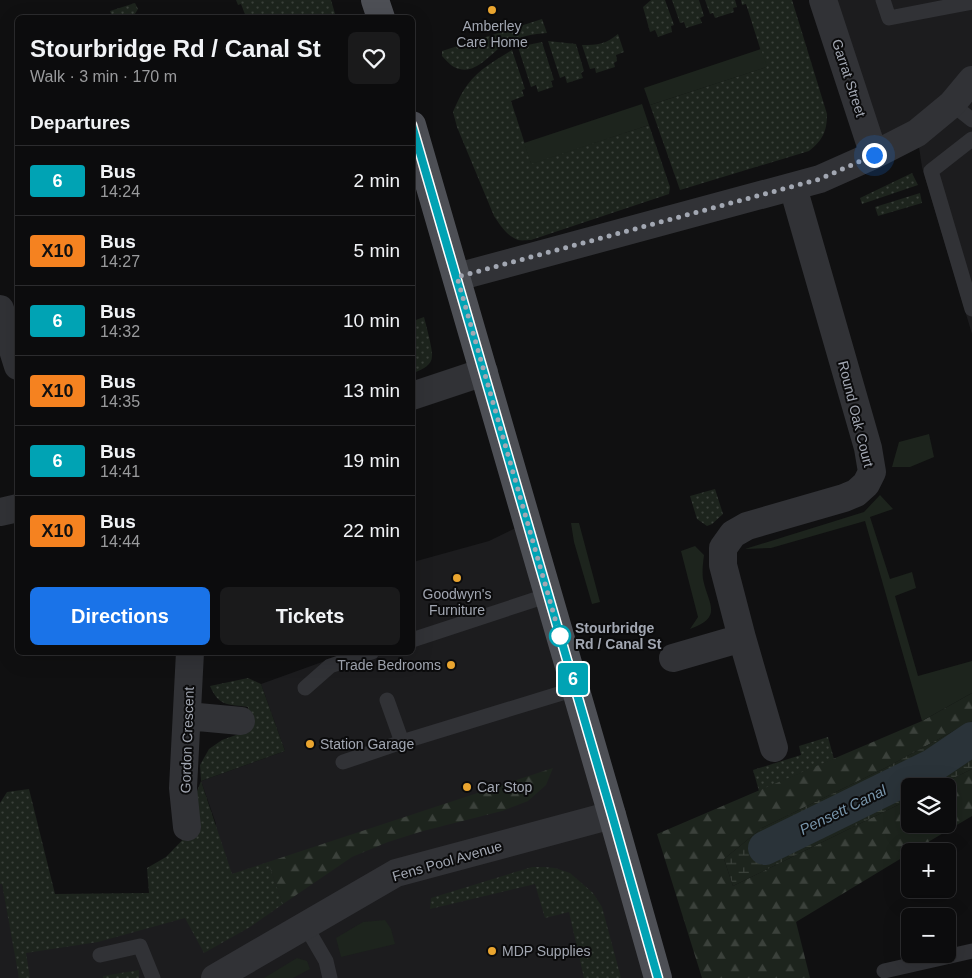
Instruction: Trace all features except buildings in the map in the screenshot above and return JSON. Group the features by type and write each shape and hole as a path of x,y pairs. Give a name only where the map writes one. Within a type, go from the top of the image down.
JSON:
{"main road":[{"path":"375,0 380,15"},
{"path":"415,135 658,978"}],"street":[{"name":"Garrat Street","path":"823,0 874,155"},
{"path":"457,277 820,179 962,112 972,80"},
{"name":"Round Oak Court","path":"774,748 723,565 723,548 734,534 747,526 856,493 866,484 872,472 868,448 793,186"},
{"path":"0,309 15,356"},
{"path":"415,395 484,372"},
{"path":"0,512 15,509"},
{"path":"673,658 742,638"},
{"name":"Gordon Crescent","path":"187,827 183,788 190,655"},
{"path":"187,716 241,721"},
{"name":"Fens Pool Avenue","path":"214,978 396,873 612,815"}],"lane":[{"path":"883,0 889,18 972,2"},
{"path":"972,139 931,171 972,309"},
{"path":"415,639 549,595"},
{"path":"305,688 330,666 363,655"},
{"path":"343,762 575,689"},
{"path":"387,700 402,742"},
{"path":"305,925 326,961 330,978"},
{"path":"100,955 140,946 153,978"},
{"path":"884,971 972,951"}],"shaded area":[{"path":"823,0 972,0 972,334 922,167 917,134 874,155"},
{"path":"528,522 657,978 0,978 0,884 2,883 12,936 178,906 216,824 201,781 285,751 261,684 341,655 415,655 415,561 489,541"}],"green space":[{"path":"236,0 331,0 335,15 245,15 241,4 238,5"},
{"path":"651,0 665,0 674,25 671,26 672,32 658,37 655,30 650,32 643,7"},
{"path":"672,0 699,0 704,16 700,18 702,23 686,28 684,22 680,23"},
{"path":"705,0 735,0 737,7 733,8 734,12 715,18 713,13 710,14"},
{"path":"741,0 792,0 827,114 825,130 818,143 809,151 680,190 650,105 766,67 746,4 742,5"},
{"path":"135,3 138,9 134,15 111,15 110,11"},
{"path":"542,19 547,33 529,35 513,40 474,67 461,69 454,67 442,56 442,51"},
{"path":"618,34 624,52 616,55 615,67 596,73 595,68 590,69 582,45 602,43"},
{"path":"548,41 576,44 584,71 581,73 583,78 567,83 565,76 560,78"},
{"path":"542,42 554,80 551,81 553,87 538,92 536,85 531,87 518,47"},
{"path":"761,49 767,67 650,105 644,88"},
{"path":"512,50 525,89 522,90 524,96 511,101 531,163 649,125 670,187 669,194 531,240 518,240 507,233 494,216 457,127 453,112 463,91 472,79 488,65"},
{"path":"642,104 649,125 531,164 524,143"},
{"path":"912,173 918,185 862,204 860,198"},
{"path":"920,193 922,203 878,216 875,207"},
{"path":"424,317 432,353 432,359 427,366 416,372 415,369 415,320"},
{"path":"929,434 934,457 910,467 892,467 899,442"},
{"path":"715,489 723,514 707,526 697,519 690,496"},
{"path":"880,495 893,509 870,517 890,579 912,572 916,588 895,596 918,676 972,661 972,693 922,721 865,521 771,548 745,549 864,512"},
{"path":"571,523 579,523 600,602 592,604 574,542"},
{"path":"695,546 704,555 703,579 711,609 707,620 690,629 698,617 681,551"},
{"path":"248,678 261,684 285,751 201,781 200,765 209,749 222,740 247,731 248,707 230,705 221,701 213,693 210,686"},
{"path":"972,693 972,721 887,767 762,828 724,859 733,886 901,803 901,833 943,833 926,843 901,843 901,858 796,922 810,978 702,978 657,834 922,721"},
{"path":"972,721 972,769 953,778 901,778 901,803 733,886 724,859 762,828 887,767"},
{"path":"828,737 834,759 759,791 753,770 801,755 799,746"},
{"path":"553,768 546,785 528,801 502,811 388,842 352,857 283,904 268,862"},
{"path":"972,769 972,816 956,825 956,778 953,778"},
{"path":"201,781 232,874 268,862 283,904 250,927 204,953 185,918 98,942 26,953 30,978 19,978 2,884 0,884 0,803 7,792 29,789 55,894 149,893 147,868 166,857 194,828 194,799"},
{"path":"532,867 555,868 570,873 593,893 602,907 621,978 584,978 569,912 545,918 535,884 430,909 431,898"},
{"path":"385,920 391,929 395,944 341,957 336,938 363,922"},
{"path":"297,958 307,961 310,969 293,978 264,978"},
{"path":"139,970 139,978 103,978 103,976"}],"waterway":[{"name":"Pensett Canal","path":"765,848 932,766 972,739"}],"bus line":[{"name":"6","path":"415,135 658,978"}],"place":[{"name":"Amberley Care Home","path":"492,10"},
{"name":"Goodwyn's Furniture","path":"457,578"},
{"name":"Stourbridge Rd / Canal St","path":"560,636"},
{"name":"Trade Bedrooms","path":"451,665"},
{"name":"Station Garage","path":"310,744"},
{"name":"Car Stop","path":"467,787"},
{"name":"MDP Supplies","path":"492,951"}],"route":[{"path":"560,636 457,277 820,179 874,155"}]}
